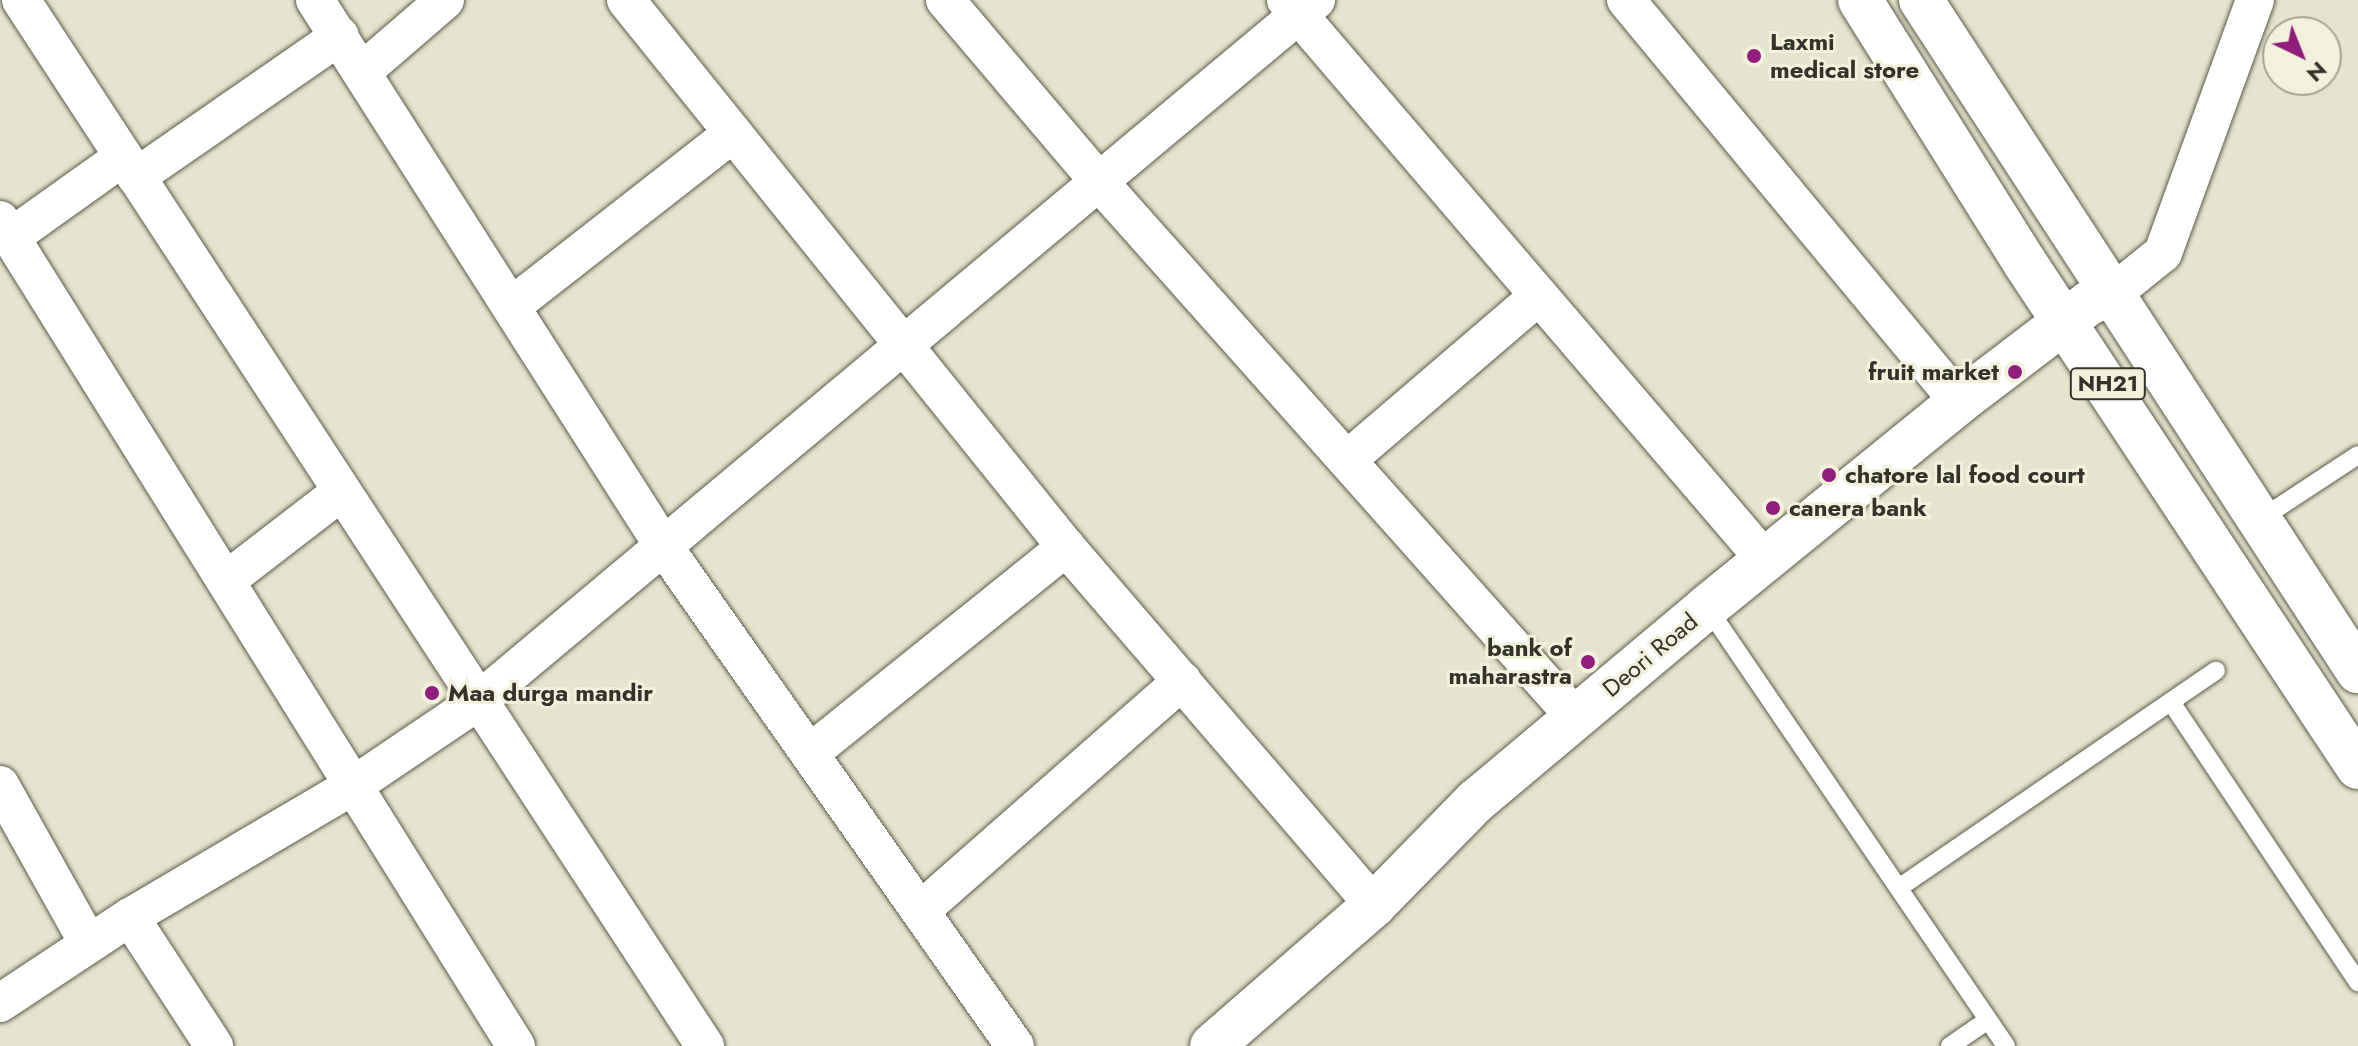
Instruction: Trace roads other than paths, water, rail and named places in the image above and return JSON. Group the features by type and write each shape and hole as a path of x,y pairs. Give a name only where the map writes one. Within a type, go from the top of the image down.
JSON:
{"main road":[{"name":"NH21","path":"1860,0 2358,767"},
{"name":"NH21","path":"1921,0 2358,671"},
{"name":"Deori Road","path":"1212,1046 1374,905 1476,801 1707,607 1959,402 2089,303 2112,294"}],"street":[{"path":"21,0 477,702 705,1046"},
{"path":"315,0 364,70 664,547 1015,1046"},
{"path":"364,70 445,0"},
{"path":"626,0 1066,547 1374,905"},
{"path":"945,0 1100,183 1576,718"},
{"path":"1626,0 1959,402"},
{"path":"2112,294 2163,253 2255,0"},
{"path":"0,1003 130,917 354,785 477,702 1100,183 1300,5 1537,297 1766,561"},
{"path":"340,36 130,167 6,228 228,579 516,1046"},
{"path":"513,305 733,133"},
{"path":"1347,460 1537,297"},
{"path":"228,579 341,492"},
{"path":"810,753 1066,547"},
{"path":"920,911 1182,681"},
{"path":"0,785 89,944"},
{"path":"130,917 214,1046"}],"lane":[{"path":"2259,520 2358,455"},
{"path":"1707,607 2006,1046"},
{"path":"1900,887 2216,671"},
{"path":"2171,702 2358,982"},
{"path":"1950,1046 1988,1020"}],"place":[{"name":"Laxmi medical store","path":"1754,56"},
{"name":"fruit market","path":"2015,372"},
{"name":"chatore lal food court","path":"1829,475"},
{"name":"canera bank","path":"1773,508"},
{"name":"bank of maharastra","path":"1588,662"},
{"name":"Maa durga mandir","path":"432,693"}]}
